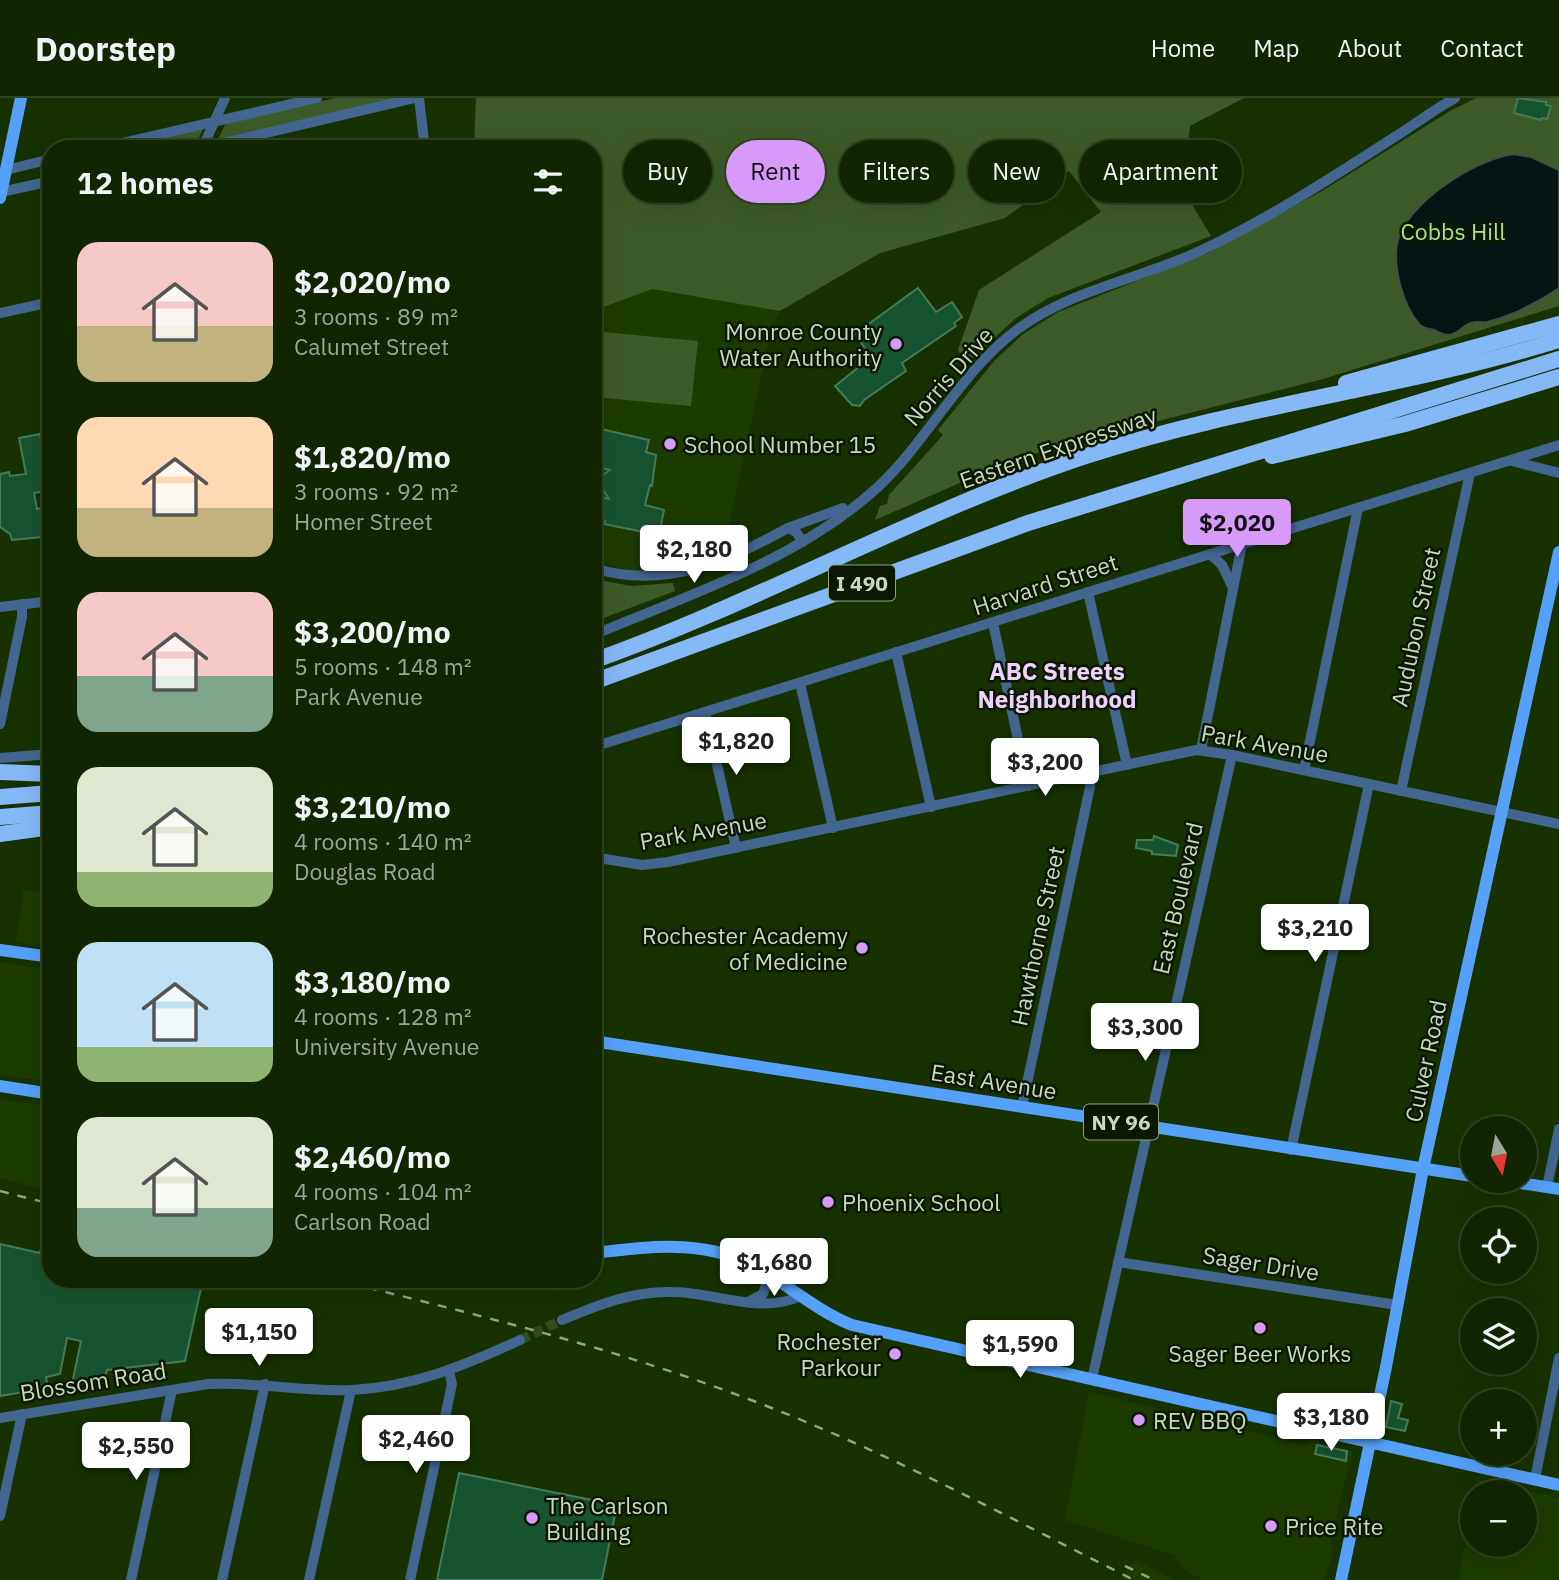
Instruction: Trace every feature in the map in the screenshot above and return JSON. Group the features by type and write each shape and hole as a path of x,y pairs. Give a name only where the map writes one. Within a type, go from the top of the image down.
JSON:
{"highway":[{"path":"1206,422 1559,324"},
{"name":"Eastern Expressway","path":"602,658 704,618 1033,475 1125,443 1206,422 1436,374 1559,340"},
{"name":"I 490","path":"602,679 976,541 1133,489 1559,359"},
{"path":"1133,489 1405,424 1559,377"},
{"path":"0,772 42,774"},
{"path":"0,797 42,794"},
{"path":"0,817 42,814"},
{"path":"0,834 42,828"}],"main road":[{"path":"1,195 21,98"},
{"name":"Culver Road","path":"1341,1580 1423,1169 1558,560"},
{"path":"0,950 42,956"},
{"name":"East Avenue","path":"602,1042 1460,1174"},
{"path":"0,1086 42,1093"},
{"path":"602,1252 655,1246 706,1248 727,1253 766,1273 830,1316 852,1325 1559,1485"}],"street":[{"path":"205,140 225,98"},
{"path":"134,140 317,98"},
{"path":"236,140 417,98 424,140"},
{"name":"Norris Drive","path":"602,631 713,586 803,541 862,500 878,487 917,443 978,366 1016,330 1071,299 1189,256 1246,227 1455,98"},
{"path":"3,176 42,162"},
{"path":"1,195 42,184"},
{"path":"0,313 42,304"},
{"name":"Harvard Street","path":"602,744 1559,445"},
{"path":"1509,460 1559,473"},
{"name":"Audubon Street","path":"1401,791 1470,473"},
{"path":"602,570 634,577 678,573 720,561 788,528 862,500"},
{"path":"1304,770 1358,508"},
{"path":"788,528 796,532 803,541"},
{"path":"1201,750 1242,544"},
{"path":"1210,554 1222,565 1233,588"},
{"path":"1088,592 1127,765"},
{"path":"0,607 42,602"},
{"path":"0,724 22,604"},
{"path":"993,623 1028,786"},
{"path":"896,652 931,807"},
{"path":"800,682 833,828"},
{"path":"705,712 736,848"},
{"name":"Park Avenue","path":"602,858 647,865 1201,750 1559,824"},
{"path":"0,758 42,755"},
{"name":"East Boulevard","path":"1092,1379 1146,1127 1232,755"},
{"name":"Hawthorne Street","path":"1022,1107 1090,787 1089,773"},
{"path":"1291,1150 1369,784"},
{"path":"1553,1188 1559,1129"},
{"name":"Sager Drive","path":"1118,1262 1397,1305"},
{"path":"747,1302 763,1294 767,1282 766,1273"},
{"path":"562,1320 612,1300 651,1292 694,1293 773,1304 801,1296"},
{"name":"Blossom Road","path":"0,1418 208,1384 265,1384 351,1390 400,1384 449,1371 520,1340"},
{"path":"1535,1479 1559,1358"},
{"path":"410,1580 452,1384 449,1371"},
{"path":"222,1580 265,1384"},
{"path":"131,1580 173,1390"},
{"path":"309,1580 351,1390"},
{"path":"0,1516 22,1414"}],"shaded area":[{"path":"1514,154 1531,157 1559,170 1559,288 1516,312 1487,322 1471,323 1452,334 1422,327 1408,307 1398,275 1397,244 1403,229 1427,199 1444,186 1481,164"},
{"name":"School Number 15","path":"652,289 780,311 771,332 722,556 653,573 602,563 602,308"},
{"path":"23,890 42,892 42,946 16,942"},
{"path":"0,962 42,969 42,1081 0,1075"},
{"path":"0,1099 42,1106 42,1189 0,1178"},
{"path":"1089,1392 1306,1445 1308,1441 1353,1452 1331,1540 1333,1553 1324,1580 1204,1580 1187,1572 1174,1555 1065,1520"},
{"path":"1537,1493 1559,1498 1559,1580 1458,1580 1463,1557 1537,1557"},
{"path":"1135,1560 1174,1580 1121,1580"}],"green space":[{"path":"335,98 403,98 218,140 226,123"},
{"path":"476,98 1244,98 1190,126 1188,140 1079,140 1079,184 1069,171 1065,174 1065,140 968,140 968,203 1025,203 1005,218 880,253 780,311 652,289 602,308 602,140 474,140"},
{"name":"Cobbs Hill","path":"1476,98 1559,98 1559,306 1323,379 1045,450 985,472 875,520 880,506 887,504 889,495 943,435 938,430 995,360 1023,334 1058,312 1208,253 1322,191 1450,111"},
{"path":"203,129 198,140 152,140"},
{"path":"1094,203 1191,203 1211,236 1048,298 1016,318 967,363 958,350 979,290 1101,212"},
{"path":"602,332 698,341 691,406 602,398"},
{"path":"602,581 632,586 673,583 675,591 602,619"}],"building":[{"path":"1518,98 1546,102 1546,105 1551,106 1547,119 1514,113"},
{"name":"Monroe County Water Authority","path":"918,288 936,312 952,302 962,317 954,323 956,326 902,363 906,371 864,400 860,406 852,405 835,386 865,362 864,358 869,354 855,334"},
{"path":"602,429 649,440 646,452 656,455 652,486 650,485 645,505 664,510 659,535 604,524 602,497 609,499 602,488 602,476 610,470 602,468"},
{"path":"40,434 42,492 34,493 37,509 42,508 42,537 12,540 10,534 0,527 0,474 26,474 19,438"},
{"path":"1154,836 1178,845 1176,856 1152,854 1152,851 1136,848 1137,840 1153,840"},
{"path":"0,1244 40,1253 42,1245 42,1288 201,1288 185,1361 107,1370 105,1378 72,1384 81,1341 67,1338 60,1374 46,1377 48,1388 0,1396"},
{"path":"1391,1401 1402,1404 1398,1418 1408,1420 1405,1431 1386,1427"},
{"path":"1317,1445 1347,1451 1346,1461 1315,1454"},
{"name":"The Carlson Building","path":"459,1473 617,1505 602,1580 437,1580"}],"tunnel":[{"path":"520,1340 562,1320"}],"railway":[{"path":"0,1191 42,1202"},
{"path":"369,1288 596,1348 751,1400 897,1462 1134,1580"},
{"path":"1125,1566 1154,1580"}],"place":[{"name":"Monroe County Water Authority","path":"896,344"},
{"name":"School Number 15","path":"670,444"},
{"name":"Rochester Academy of Medicine","path":"862,948"},
{"name":"Phoenix School","path":"828,1202"},
{"name":"Sager Beer Works","path":"1260,1328"},
{"name":"Rochester Parkour","path":"895,1354"},
{"name":"REV BBQ","path":"1139,1420"},
{"name":"The Carlson Building","path":"532,1518"},
{"name":"Price Rite","path":"1271,1526"}],"district":[{"name":"ABC Streets Neighborhood","path":"1057,685"}]}
